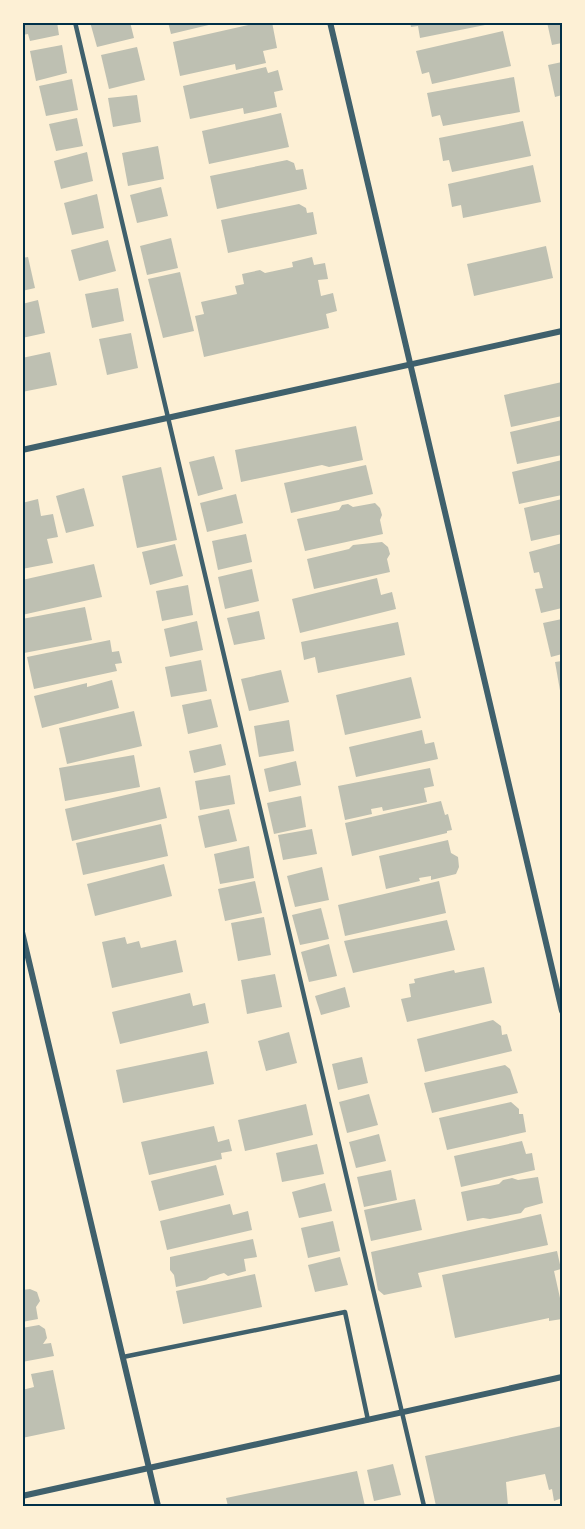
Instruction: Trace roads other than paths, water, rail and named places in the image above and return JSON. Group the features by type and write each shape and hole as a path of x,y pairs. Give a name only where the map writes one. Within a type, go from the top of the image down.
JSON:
{"street":[{"path":"330,22 562,1011"},
{"path":"22,450 562,331"},
{"path":"22,932 158,1506"},
{"path":"22,1496 562,1377"}],"lane":[{"path":"75,22 424,1506"},
{"path":"123,1358 345,1312 368,1420"}]}
